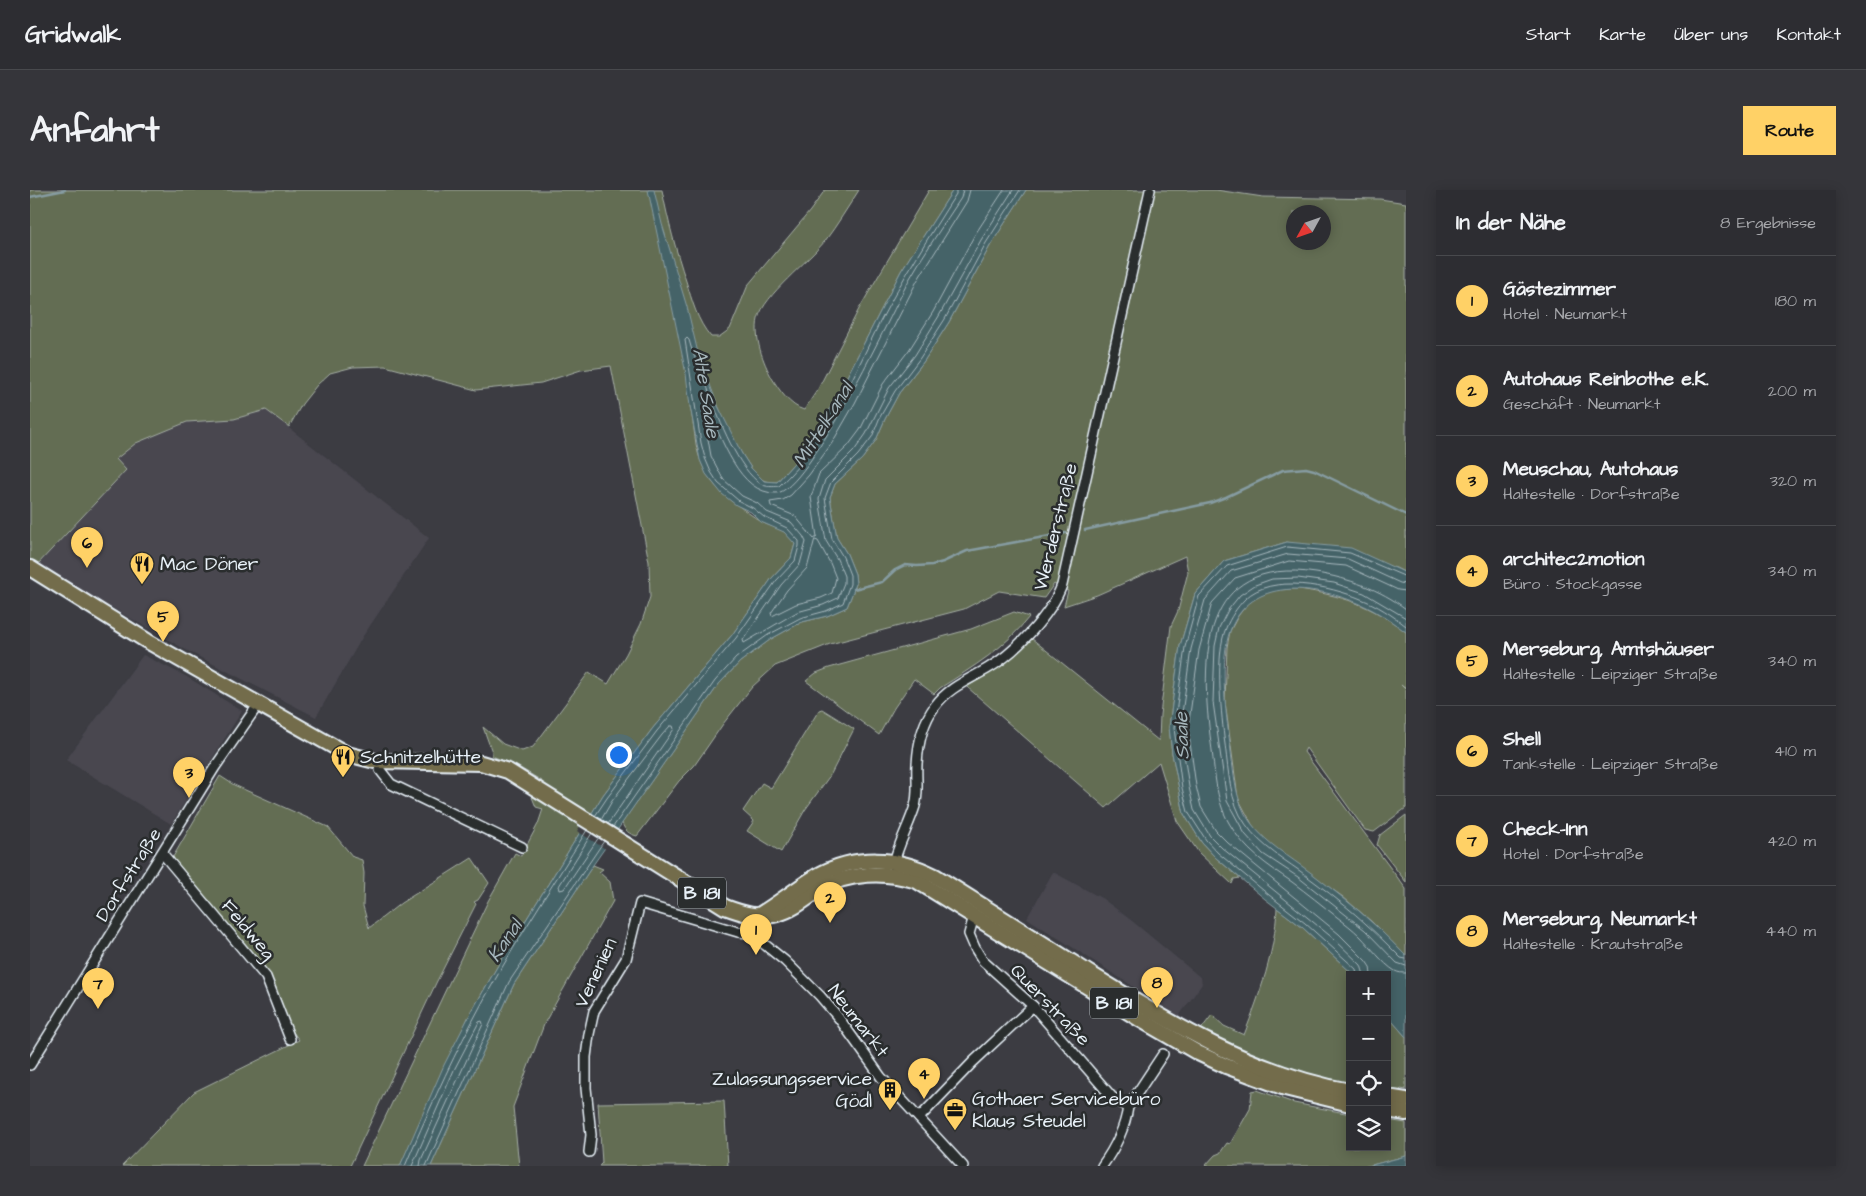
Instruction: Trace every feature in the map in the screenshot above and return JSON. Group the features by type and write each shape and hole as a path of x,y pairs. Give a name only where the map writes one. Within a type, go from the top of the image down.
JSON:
{"main road":[{"name":"B 181","path":"30,568 97,611 258,705 347,754 361,759 380,761 481,763 508,771 725,907 747,915 759,915 829,870 859,862 893,868 1141,1020 1198,1052 1226,1066 1285,1088 1346,1103"},
{"name":"B 181","path":"893,868 910,865 935,876 1106,983 1211,1044 1285,1074 1346,1090"},
{"path":"1391,1099 1406,1108"},
{"path":"1391,1110 1406,1108"}],"street":[{"name":"Werderstraße","path":"893,868 915,805 917,796 918,750 926,721 934,707 943,696 958,684 1003,659 1022,642 1053,605 1062,585 1150,190"},
{"name":"Dorfstraße","path":"30,1065 215,767 258,705"},
{"path":"380,761 380,770 391,784 522,848"},
{"name":"Feldweg","path":"162,853 266,977 290,1038"},
{"name":"Venenien","path":"589,1152 591,1135 586,1080 589,1034 594,1011 626,959 640,903 738,932 760,934"},
{"path":"759,915 760,934"},
{"name":"Querstraße","path":"974,916 969,934 983,961 1033,1006 1112,1097 1128,1107"},
{"name":"Neumarkt","path":"760,934 764,944 785,961 838,1017 876,1070 963,1166"},
{"path":"919,1118 973,1062 1033,1006"},
{"path":"1102,1166 1116,1144 1128,1107 1163,1054"}],"shaded area":[{"path":"266,410 429,538 363,636 316,717 188,651 37,565 126,470 116,459 136,443 187,422 234,419"},
{"path":"143,655 187,677 242,711 171,824 66,760"},
{"path":"1053,872 1103,899 1201,978 1202,984 1179,1016 1027,918"}],"green space":[{"path":"30,190 662,190 690,296 706,331 711,337 719,337 730,329 748,285 810,211 825,190 859,190 825,241 777,289 758,319 758,342 769,372 785,397 794,405 804,410 818,389 859,309 929,190 953,190 901,271 816,433 777,482 765,481 752,469 737,446 717,403 690,406 696,444 705,471 719,490 728,498 760,521 786,533 795,544 791,558 772,578 732,635 653,728 603,795 497,967 468,1018 400,1166 362,1166 488,901 515,853 521,856 538,824 543,809 536,807 532,797 542,781 517,766 492,756 483,727 503,744 522,751 533,747 589,672 608,684 641,624 650,597 649,562 611,366 581,370 541,383 476,390 385,366 353,367 330,373 317,385 302,404 289,427 266,410 234,419 187,422 136,443 116,459 126,470 37,565 30,560"},
{"path":"1026,190 1216,190 1263,197 1380,199 1406,203 1406,573 1396,568 1287,542 1224,561 1195,594 1180,646 1169,727 1184,814 1202,843 1240,878 1234,879 1232,884 1199,853 1177,821 1159,762 1106,808 967,687 1006,663 1031,638 1159,741 1160,715 1171,626 1178,611 1188,572 1185,556 1097,595 1064,606 1068,591 1054,584 1044,598 999,591 964,609 830,644 775,666 752,687 694,766 679,781 637,836 626,830 622,823 719,684 740,662 771,639 802,622 827,616 847,607 856,584 855,574 847,554 837,538 830,497 835,484 862,459 876,440 899,393 924,361 949,322 990,246"},
{"path":"1299,589 1342,598 1355,603 1380,614 1406,632 1406,689 1401,685 1406,690 1406,808 1374,832 1365,830 1306,748 1304,752 1406,889 1406,956 1372,922 1343,897 1270,845 1254,828 1238,798 1225,702 1227,647 1230,631 1248,603 1259,596 1274,590"},
{"path":"1014,612 1029,617 999,648 934,694 914,679 894,708 879,735 806,681 816,673 829,668 971,629"},
{"path":"822,709 854,729 831,774 805,810 781,852 747,831 754,821 743,811 762,783 771,788 819,710"},
{"path":"220,776 234,785 328,827 353,857 362,860 364,873 363,906 369,928 401,903 472,858 489,883 478,900 474,902 476,904 436,983 350,1166 122,1166 194,1092 299,1040 293,1032 271,978 173,857"},
{"path":"1406,815 1406,882 1377,845 1380,835"},
{"path":"593,865 603,869 599,872 610,882 613,901 545,1022 513,1107 519,1166 431,1166 514,984"},
{"path":"1277,908 1302,927 1350,971 1346,971 1346,1085 1274,1066 1199,1032 1212,1015 1224,1026 1244,1035 1270,957"},
{"path":"1391,1020 1406,1037 1406,1090 1401,1089 1397,1093 1391,1092"},
{"path":"1257,1090 1294,1103 1346,1113 1346,1151 1391,1151 1391,1121 1406,1123 1406,1156 1368,1166 1205,1166 1215,1155 1220,1153 1227,1143 1230,1144 1250,1109 1252,1091"},
{"path":"724,1101 728,1166 599,1166 602,1163 598,1103"}],"water":[{"name":"Mittelkanal","path":"648,190 654,190 698,353 718,406 751,468 764,481 777,482 816,433 901,271 953,190 1026,190 990,246 949,322 924,361 899,393 876,440 862,459 835,484 830,497 837,538 847,554 855,574 856,584 847,607 827,616 802,622 771,639 740,662 719,684 593,865 514,984 431,1166 400,1166 444,1065 468,1018 497,967 603,795 653,728 732,635 772,578 791,558 795,544 784,532 761,522 751,512 736,505 722,494 706,474 700,460 686,374"},
{"name":"Saale","path":"1287,542 1351,548 1406,573 1406,632 1371,609 1322,592 1303,589 1285,590 1268,593 1253,601 1240,613 1230,631 1225,655 1224,683 1234,776 1238,796 1245,814 1264,837 1351,904 1406,956 1406,1037 1391,1020 1391,971 1350,971 1302,927 1215,857 1202,843 1184,814 1169,727 1180,646 1195,594 1224,561"},
{"path":"1406,1156 1406,1166 1368,1166"}],"pier":[{"path":"589,812 619,832 607,850 577,831"}],"waterway":[{"name":"Alte Saale","path":"30,197 65,190"},
{"path":"1085,530 1210,503 1283,470 1306,468 1314,470 1406,515"},
{"path":"854,589 882,582 895,570 905,565 932,565 967,551 1066,533"}],"place":[{"name":"Shell","path":"87,568"},
{"name":"Mac Döner","path":"142,585"},
{"name":"Merseburg, Amtshäuser","path":"163,642"},
{"name":"Schnitzelhütte","path":"343,778"},
{"name":"Meuschau, Autohaus","path":"189,798"},
{"name":"Autohaus Reinbothe e.K.","path":"830,923"},
{"name":"Gästezimmer","path":"756,955"},
{"name":"Merseburg, Neumarkt","path":"1157,1008"},
{"name":"Check-Inn","path":"98,1009"},
{"name":"architec2motion","path":"924,1099"},
{"name":"Zulassungsservice Gödl","path":"890,1111"},
{"name":"Gothaer Servicebüro Klaus Steudel","path":"955,1131"}],"water label":[{"name":"Kanal","path":"505,941"}]}
